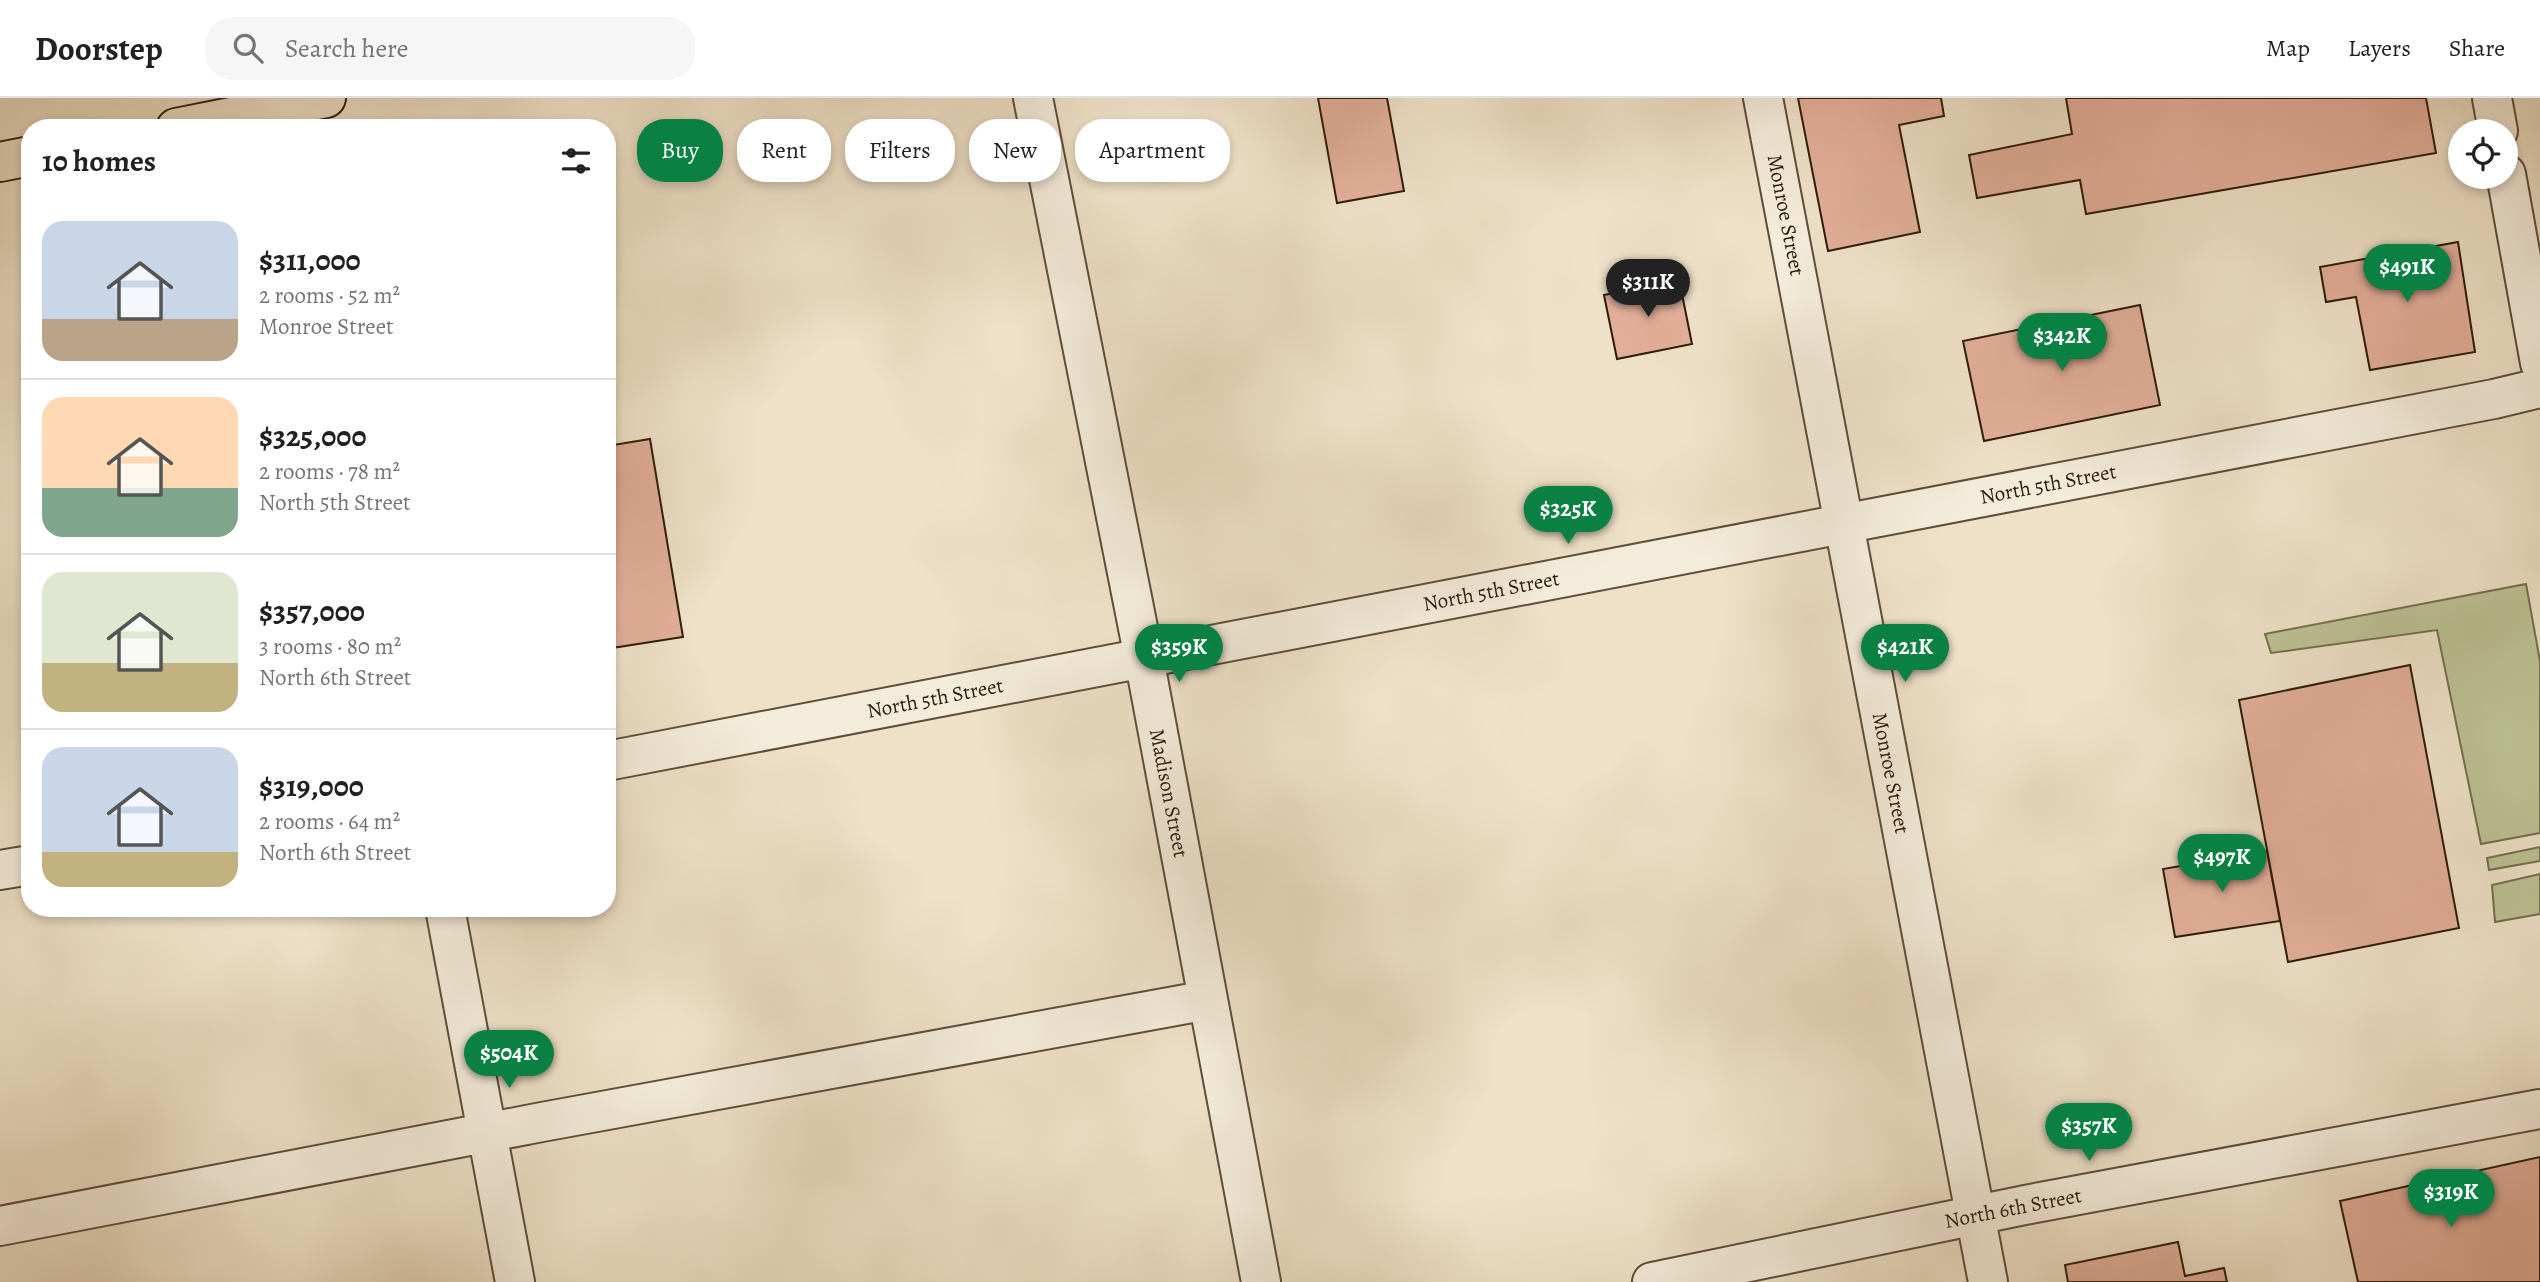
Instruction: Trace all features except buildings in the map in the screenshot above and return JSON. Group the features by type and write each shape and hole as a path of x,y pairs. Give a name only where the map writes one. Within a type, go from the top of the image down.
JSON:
{"main road":[{"path":"231,119 305,107"},
{"path":"0,162 21,158"}],"street":[{"name":"Madison Street","path":"1033,98 1144,658 1261,1282"},
{"name":"Monroe Street","path":"1763,98 1988,1282"},
{"path":"2492,98 2496,119"},
{"path":"2509,189 2540,363"},
{"name":"North 5th Street","path":"616,759 2540,388"},
{"path":"0,870 21,866"},
{"path":"447,917 515,1282"},
{"path":"0,1226 1208,1000"},
{"name":"North 6th Street","path":"1652,1282 1975,1216 2540,1109"}],"green space":[{"path":"2526,584 2540,661 2540,833 2481,844 2437,630 2271,653 2265,634"},
{"path":"2540,847 2540,861 2489,870 2487,858"},
{"path":"2540,874 2540,914 2495,922 2492,885"}]}
